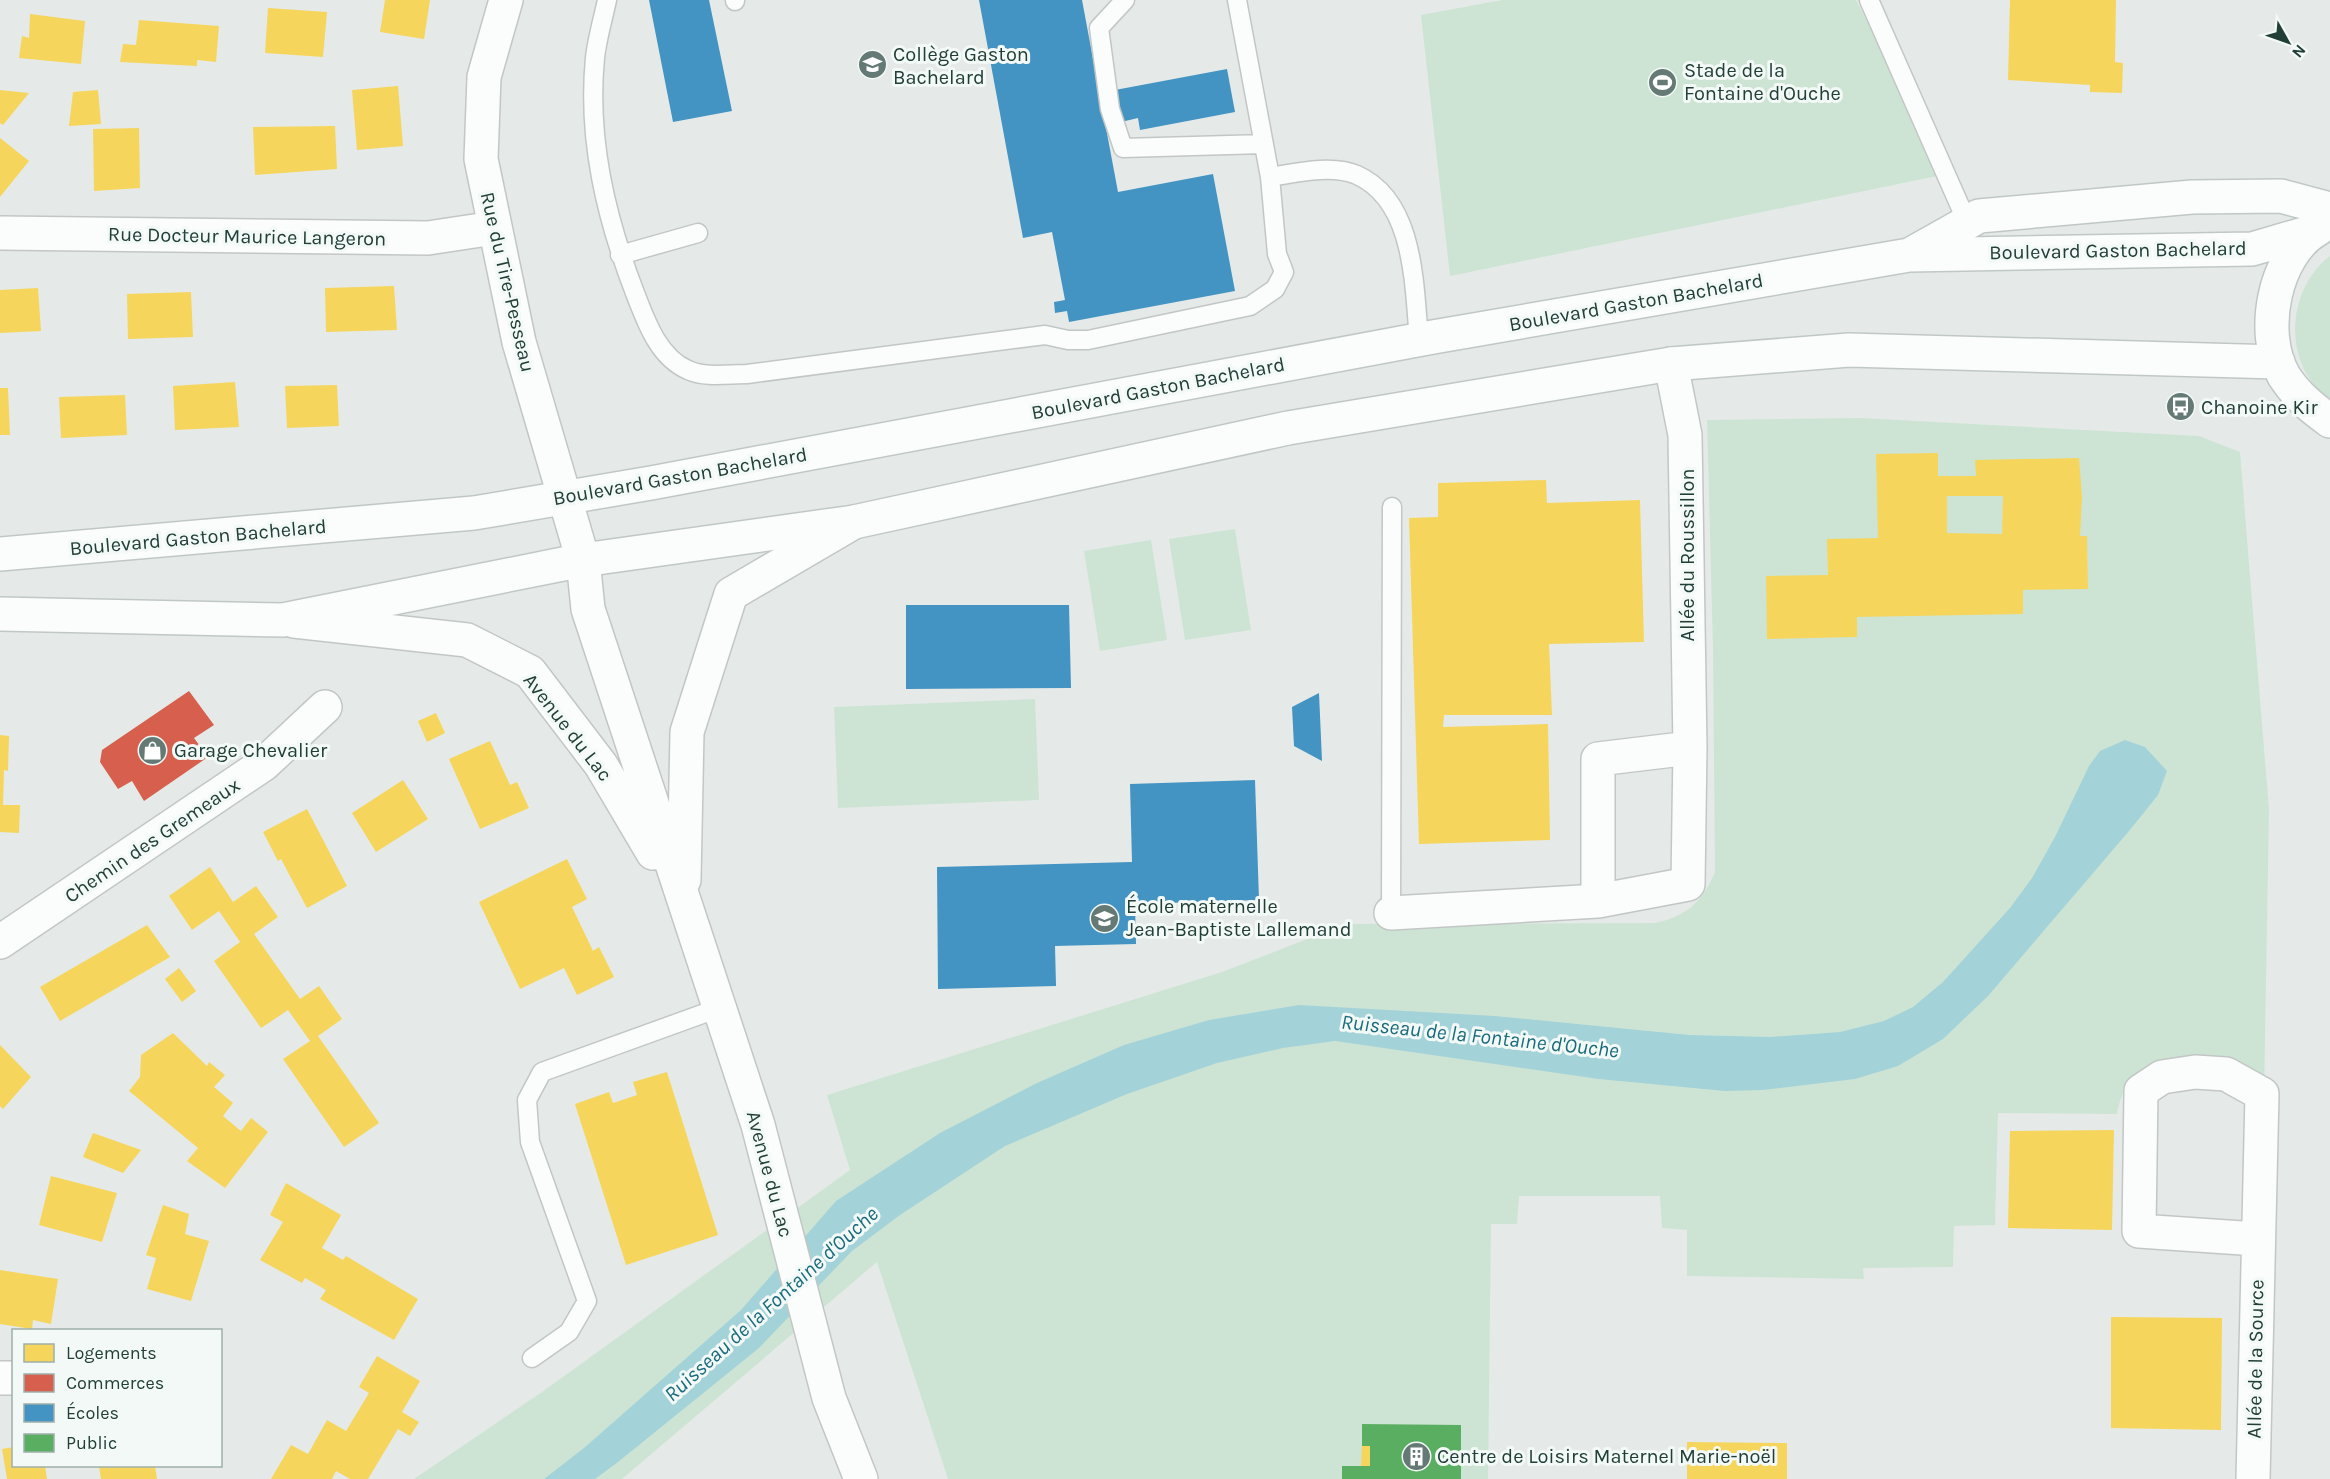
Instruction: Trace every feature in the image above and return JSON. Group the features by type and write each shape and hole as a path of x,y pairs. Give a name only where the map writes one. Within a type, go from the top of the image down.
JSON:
{"street":[{"name":"Rue du Tire-Pesseau","path":"506,0 484,77 481,159 519,342 583,560"},
{"path":"1909,255 1979,216 2192,197 2281,196 2325,221 2290,258 2275,292 2271,327 2278,363 2284,376 2307,405 2330,421"},
{"name":"Boulevard Gaston Bachelard","path":"0,554 474,513 651,483 1419,340 1909,255 2252,249 2325,221"},
{"name":"Rue Docteur Maurice Langeron","path":"0,233 428,238 494,228"},
{"path":"0,614 283,620 583,560 854,522 1288,428 1671,364 1849,350 2278,363"},
{"name":"Allée du Roussillon","path":"1391,913 1598,901 1688,884 1690,748 1685,435 1671,364"},
{"name":"Avenue du Lac","path":"684,906 687,732 731,594 854,522"},
{"name":"Avenue du Lac","path":"583,560 588,609 758,1125 829,1398 861,1479"},
{"name":"Avenue du Lac","path":"283,620 467,640 530,672 601,765 684,906"},
{"name":"Chemin des Gremeaux","path":"0,942 264,764 325,707"},
{"path":"1598,901 1598,759 1690,748"},
{"name":"Allée de la Source","path":"2253,1479 2262,1094 2226,1074 2195,1072 2162,1077 2141,1091 2139,1231 2257,1239"}],"lane":[{"path":"607,0 595,58 595,146 608,215 620,255 649,329 668,355 688,370 716,375 747,374 1045,335 1068,340 1088,340 1250,306 1275,289 1284,272 1276,254 1270,177 1237,0"},
{"path":"1125,0 1099,28 1110,109 1123,148 1264,144"},
{"path":"1869,0 1967,222"},
{"path":"1270,177 1315,170 1356,174 1382,192 1401,221 1415,292 1419,340"},
{"path":"620,255 698,233"},
{"path":"1391,913 1392,507"},
{"path":"532,1358 568,1332 587,1301 530,1142 526,1100 542,1071 719,1008"}],"green space":[{"name":"Stade de la Fontaine d'Ouche","path":"1502,0 1856,0 1947,174 1450,276 1421,15"},
{"path":"2330,256 2330,399 2314,385 2303,367 2297,348 2295,328 2298,307 2305,288 2315,270"},
{"path":"1860,418 2199,436 2240,452 2269,810 2264,1097 2152,1065 2132,1079 2121,1097 2117,1114 1998,1113 1995,1225 1954,1226 1953,1267 1863,1268 1864,1279 1687,1276 1687,1230 1662,1228 1660,1196 1519,1196 1517,1224 1491,1224 1488,1479 948,1479 877,1262 622,1479 414,1479 542,1392 850,1170 827,1095 1222,972 1346,924 1655,923 1676,917 1684,912 1699,899 1715,872 1713,650 1707,420"},
{"path":"1235,529 1251,630 1185,640 1169,539"},
{"path":"1151,540 1167,640 1100,651 1084,551"},
{"path":"1035,699 1039,800 838,808 834,707"}],"water":[{"name":"Ruisseau de la Fontaine d'Ouche","path":"2125,740 2145,747 2167,771 2158,795 1988,996 1943,1039 1898,1066 1855,1079 1763,1090 1725,1091 1599,1079 1335,1041 1283,1048 1217,1063 1127,1094 1005,1146 900,1215 852,1251 759,1348 595,1479 544,1479 584,1448 741,1310 836,1201 940,1133 1037,1083 1124,1045 1209,1020 1299,1005 1495,1016 1689,1035 1770,1037 1840,1032 1884,1021 1913,1007 1943,982 2010,908 2032,878 2055,837 2089,766 2100,751"}],"building: Logements":[{"path":"385,0 430,0 424,39 380,32"},
{"path":"2010,0 2116,0 2115,62 2123,63 2122,93 2090,92 2090,85 2008,80"},
{"path":"268,8 327,12 323,57 265,53"},
{"path":"30,14 85,21 81,64 19,58 22,36 29,38"},
{"path":"139,20 219,26 216,62 197,60 197,66 120,62 123,44 136,45"},
{"path":"398,86 403,146 357,150 352,90"},
{"path":"0,90 29,93 3,125 0,123"},
{"path":"98,90 101,124 69,126 73,92"},
{"path":"335,126 337,169 255,175 253,127"},
{"path":"139,128 140,188 94,191 93,129"},
{"path":"0,138 29,161 0,197"},
{"path":"394,286 397,330 326,332 325,288"},
{"path":"38,288 41,331 0,333 0,290"},
{"path":"191,292 193,337 128,339 127,294"},
{"path":"235,382 239,427 175,430 173,386"},
{"path":"337,385 339,426 287,428 285,386"},
{"path":"0,388 8,388 10,435 0,435"},
{"path":"125,395 127,435 61,438 59,397"},
{"path":"1938,453 1938,476 1976,476 1975,460 2079,458 2082,497 2080,536 2087,536 2088,589 2023,590 2023,614 1857,617 1857,637 1767,639 1766,576 1828,575 1827,539 1878,538 1876,454","holes":["1947,496 2003,496 2002,534 1947,533"]},
{"path":"1546,480 1547,503 1640,500 1644,642 1549,644 1552,715 1444,715 1443,727 1548,724 1550,840 1419,844 1409,518 1438,517 1438,483"},
{"path":"436,713 445,733 427,742 418,721"},
{"path":"0,735 9,736 8,771 4,770 3,805 20,805 19,833 0,832"},
{"path":"490,741 510,785 517,782 529,808 480,829 449,759"},
{"path":"403,780 428,819 376,852 352,813"},
{"path":"307,809 347,886 307,908 281,859 278,861 263,832"},
{"path":"567,859 587,899 572,907 593,951 599,947 614,977 577,995 564,968 520,989 479,902"},
{"path":"210,867 233,902 256,886 278,917 254,934 300,999 319,986 342,1019 318,1036 379,1123 344,1147 283,1059 310,1041 288,1010 261,1028 214,961 240,942 219,911 192,930 169,896"},
{"path":"147,925 170,957 60,1021 40,987"},
{"path":"179,968 196,991 182,1002 165,979"},
{"path":"173,1033 207,1066 209,1062 225,1075 214,1087 233,1103 223,1116 241,1131 251,1118 268,1132 225,1188 187,1161 198,1148 129,1091 140,1077 141,1055"},
{"path":"0,1045 31,1077 3,1109 0,1106"},
{"path":"667,1072 718,1235 626,1265 575,1104 609,1092 613,1103 637,1095 633,1082"},
{"path":"2114,1130 2112,1230 2008,1228 2010,1131"},
{"path":"93,1133 141,1150 123,1173 83,1157"},
{"path":"51,1176 117,1193 102,1242 39,1225"},
{"path":"286,1183 341,1215 322,1248 343,1260 346,1256 418,1299 394,1340 320,1299 326,1290 305,1278 302,1283 260,1260 283,1222 270,1215"},
{"path":"163,1205 189,1214 185,1234 209,1241 191,1301 147,1289 156,1258 146,1255"},
{"path":"0,1270 58,1279 51,1324 33,1320 32,1329 0,1324"},
{"path":"2111,1317 2222,1318 2221,1430 2111,1428"},
{"path":"377,1356 420,1381 402,1412 419,1422 410,1436 398,1429 368,1479 350,1479 336,1471 332,1479 271,1479 291,1445 308,1454 327,1420 346,1431 369,1393 359,1387"},
{"path":"1687,1442 1787,1443 1787,1479 1687,1479"},
{"path":"1362,1446 1370,1446 1370,1466 1361,1466"},
{"path":"12,1447 12,1467 45,1467 47,1479 7,1479 2,1449"},
{"path":"99,1467 155,1467 157,1479 101,1479"}],"building: Commerces":[{"path":"189,691 214,725 194,738 208,757 144,801 132,781 118,789 100,762 102,750"}],"building: Écoles":[{"path":"649,0 709,0 732,111 673,122"},
{"path":"979,0 1082,0 1118,192 1213,174 1235,291 1069,322 1067,311 1055,313 1054,302 1065,300 1052,232 1023,238"},
{"path":"1227,69 1235,112 1140,130 1138,118 1121,122 1115,90"},
{"path":"906,605 1069,605 1071,688 906,689"},
{"path":"1319,693 1322,761 1294,746 1292,707"},
{"path":"1255,780 1259,900 1135,904 1136,944 1055,946 1056,986 938,989 937,867 1132,862 1130,784"}],"building: Public":[{"name":"Centre de Loisirs Maternel Marie-noël","path":"1362,1424 1461,1425 1461,1479 1342,1479 1342,1466 1370,1466 1370,1446 1362,1446"}],"place":[{"name":"Collège Gaston Bachelard","path":"872,65"},
{"name":"Stade de la Fontaine d'Ouche","path":"1663,82"},
{"name":"Chanoine Kir","path":"2180,407"},
{"name":"Garage Chevalier","path":"153,750"},
{"name":"École maternelle Jean-Baptiste Lallemand","path":"1105,918"},
{"name":"Centre de Loisirs Maternel Marie-noël","path":"1416,1456"}]}
